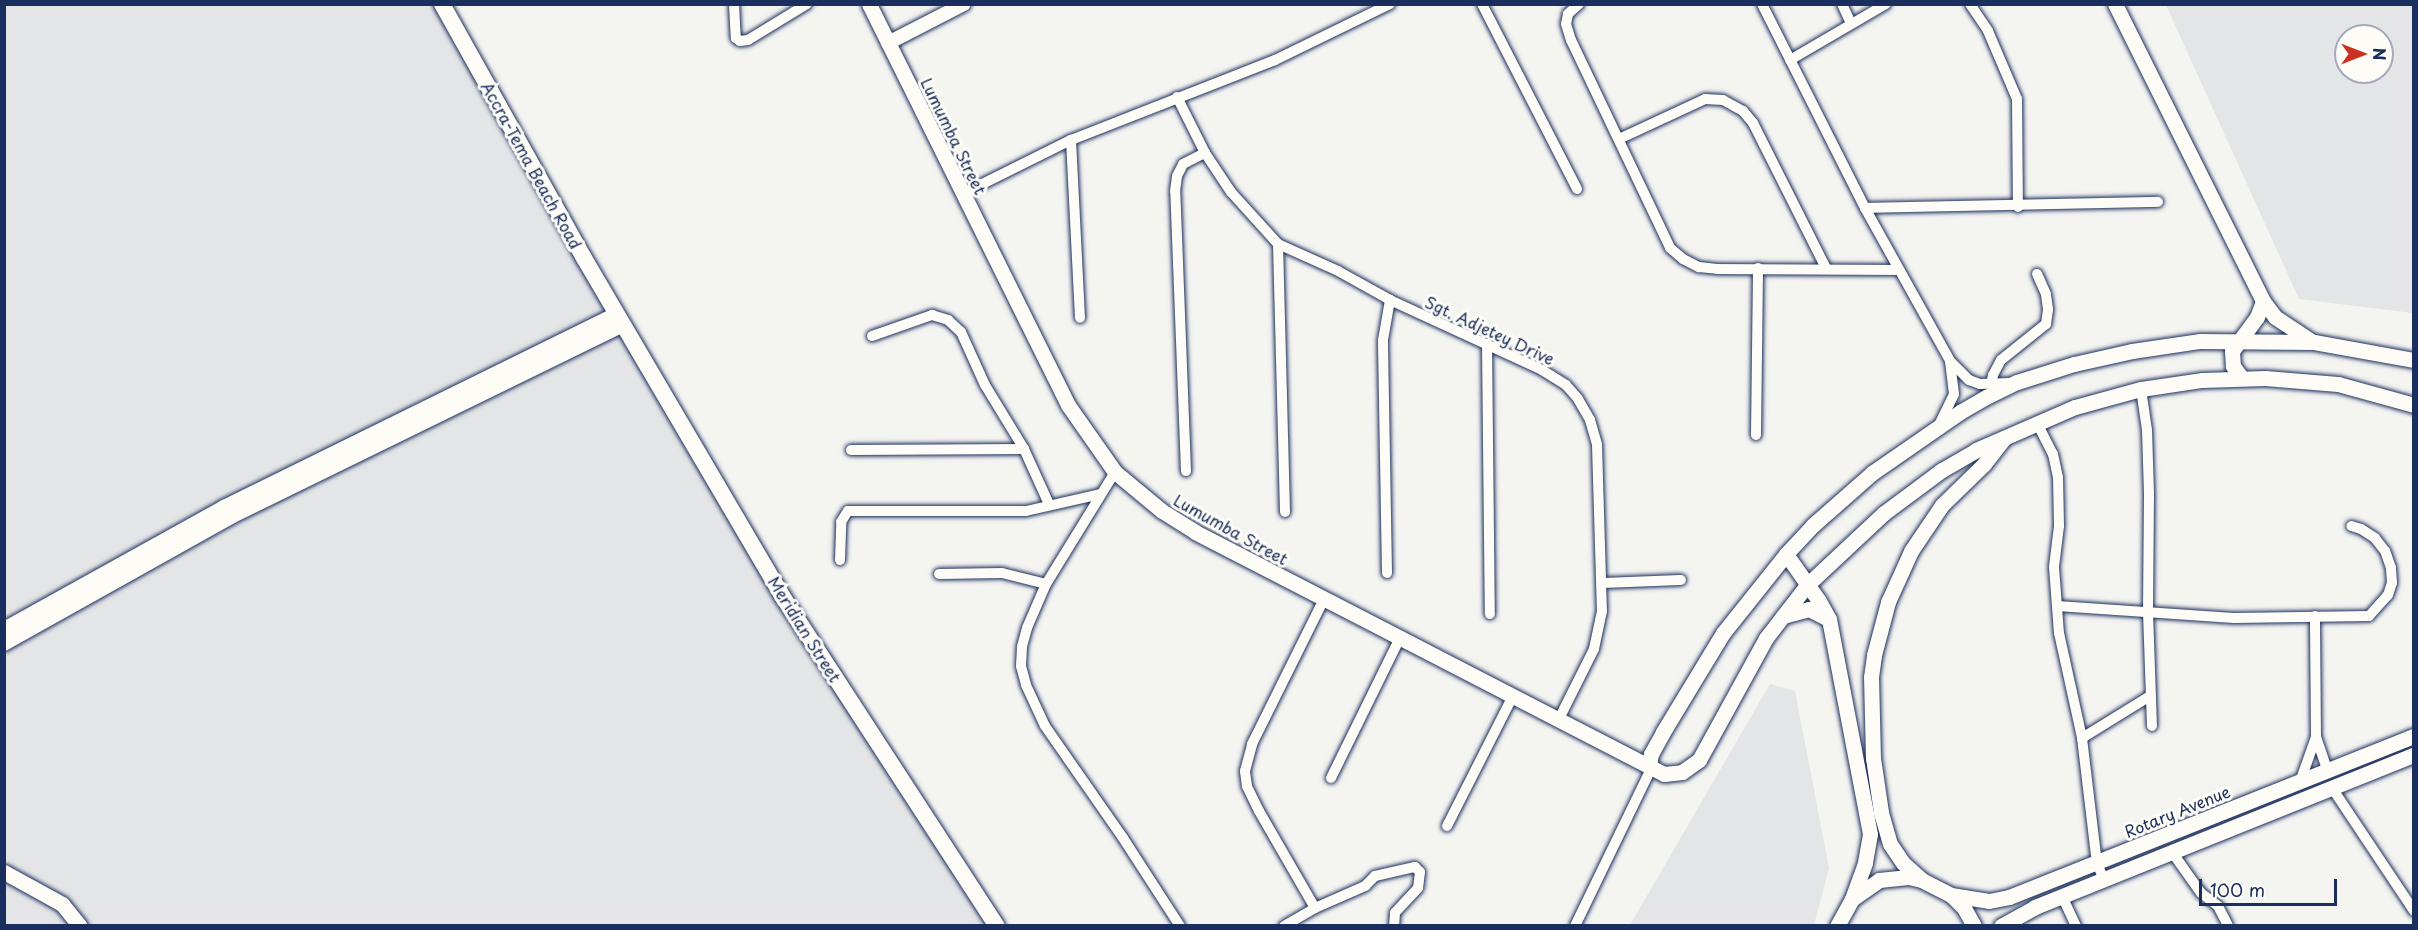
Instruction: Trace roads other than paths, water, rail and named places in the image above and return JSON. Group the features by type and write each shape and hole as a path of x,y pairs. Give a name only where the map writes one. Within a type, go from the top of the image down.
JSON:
{"main road":[{"name":"Accra-Tema Beach Road","path":"442,4 620,320"},
{"name":"Lumumba Street","path":"869,4 1068,405 1115,472 1155,506 1195,532 1650,767"},
{"path":"2115,4 2263,301 2275,317 2314,342"},
{"path":"2241,377 2236,373 2232,351 2257,317 2263,301"},
{"name":"Meridian Street","path":"620,320 783,597 997,926"},
{"path":"2207,341 2216,345 2223,357 2223,364 2212,379"},
{"path":"2414,360 2314,342 2207,341 2132,351 2074,364 2017,382 1978,402 1938,426 1872,472 1813,525 1786,554 1723,633 1651,754 1650,767 1674,774 1692,767 1699,760 1766,638 1807,585 1842,550 1914,490 1976,450 2075,407 2141,389 2212,379 2241,377 2338,384 2414,405"},
{"path":"1974,926 1964,908 1951,895 1923,880 1894,853 1881,812 1870,726 1874,654 1888,602 1911,551 1942,505 1984,464 2003,440"},
{"path":"1786,554 1829,619 1870,834 1865,863 1852,899 1837,926"},
{"path":"1783,616 1809,609 1829,619"},
{"name":"Rotary Avenue","path":"1951,895 1975,900 1999,900 2414,736"},
{"path":"2001,926 2022,920 2062,896 2414,755"},
{"path":"4,872 62,904 80,926"},
{"path":"1852,899 1880,880 1908,877 1923,880"},
{"path":"4,885 41,891"}],"street":[{"path":"734,4 736,38 740,42 807,4"},
{"path":"888,43 964,4"},
{"path":"962,194 1071,140 1275,60 1390,4"},
{"path":"1482,4 1577,189"},
{"path":"1579,4 1568,14 1566,24 1571,40 1670,248 1683,259 1699,267 1898,270"},
{"path":"1762,4 1865,208 1950,361 1969,380 1991,384 2017,382"},
{"path":"1842,4 1851,23"},
{"path":"1790,60 1886,4"},
{"path":"1970,4 1988,31 2017,99 2018,207"},
{"name":"Sgt. Adjetey Drive","path":"1177,97 1205,153 1231,192 1278,244 1338,271 1390,300 1487,344 1566,385 1590,420 1597,445 1602,583 1600,630 1594,649 1559,719"},
{"path":"1619,139 1705,99 1723,100 1743,111 1753,123 1826,268"},
{"path":"1071,140 1080,318"},
{"path":"1186,471 1175,191 1177,176 1183,164 1205,153"},
{"path":"1865,208 2018,207 2158,202"},
{"path":"1278,244 1285,512"},
{"path":"1756,435 1758,268"},
{"path":"1991,384 2001,360 2046,324 2048,309 2046,294 2037,274"},
{"path":"1387,573 1383,340 1390,300"},
{"path":"872,336 933,315 948,321 961,332 985,385 1024,449 1049,504"},
{"path":"4,630 224,507 620,320"},
{"path":"4,644 231,517 620,320"},
{"path":"1487,344 1490,614"},
{"path":"1938,426 1954,394 1950,361"},
{"path":"2141,389 2148,483 2148,612 2152,726"},
{"path":"2037,423 2053,454 2058,477 2059,526 2054,567 2059,633 2082,738 2097,863 2104,880"},
{"path":"851,450 1024,449"},
{"path":"1115,472 1047,584 1027,628 1022,647 1021,666 1026,685 1045,726 1123,838 1180,926"},
{"path":"840,560 841,522 848,511 1026,511 1100,494"},
{"path":"2057,606 2234,618 2369,616 2388,595 2392,583 2391,568 2385,551 2375,538 2351,526"},
{"path":"939,574 1002,573 1047,584"},
{"path":"1602,583 1681,580"},
{"path":"1315,908 1247,786 1245,771 1252,744 1324,599"},
{"path":"2315,616 2316,737 2328,771"},
{"path":"1331,778 1400,638"},
{"path":"1447,826 1513,696"},
{"path":"2082,738 2151,696"},
{"path":"2300,782 2316,737"},
{"path":"1575,926 1650,767"},
{"path":"2332,788 2414,911"},
{"path":"2172,852 2201,893 2218,906 2228,926"},
{"path":"1284,926 1315,908 1365,886 1375,876 1415,867 1420,872 1421,881 1418,888 1395,913 1394,926"},
{"path":"2062,896 2076,926"}]}
